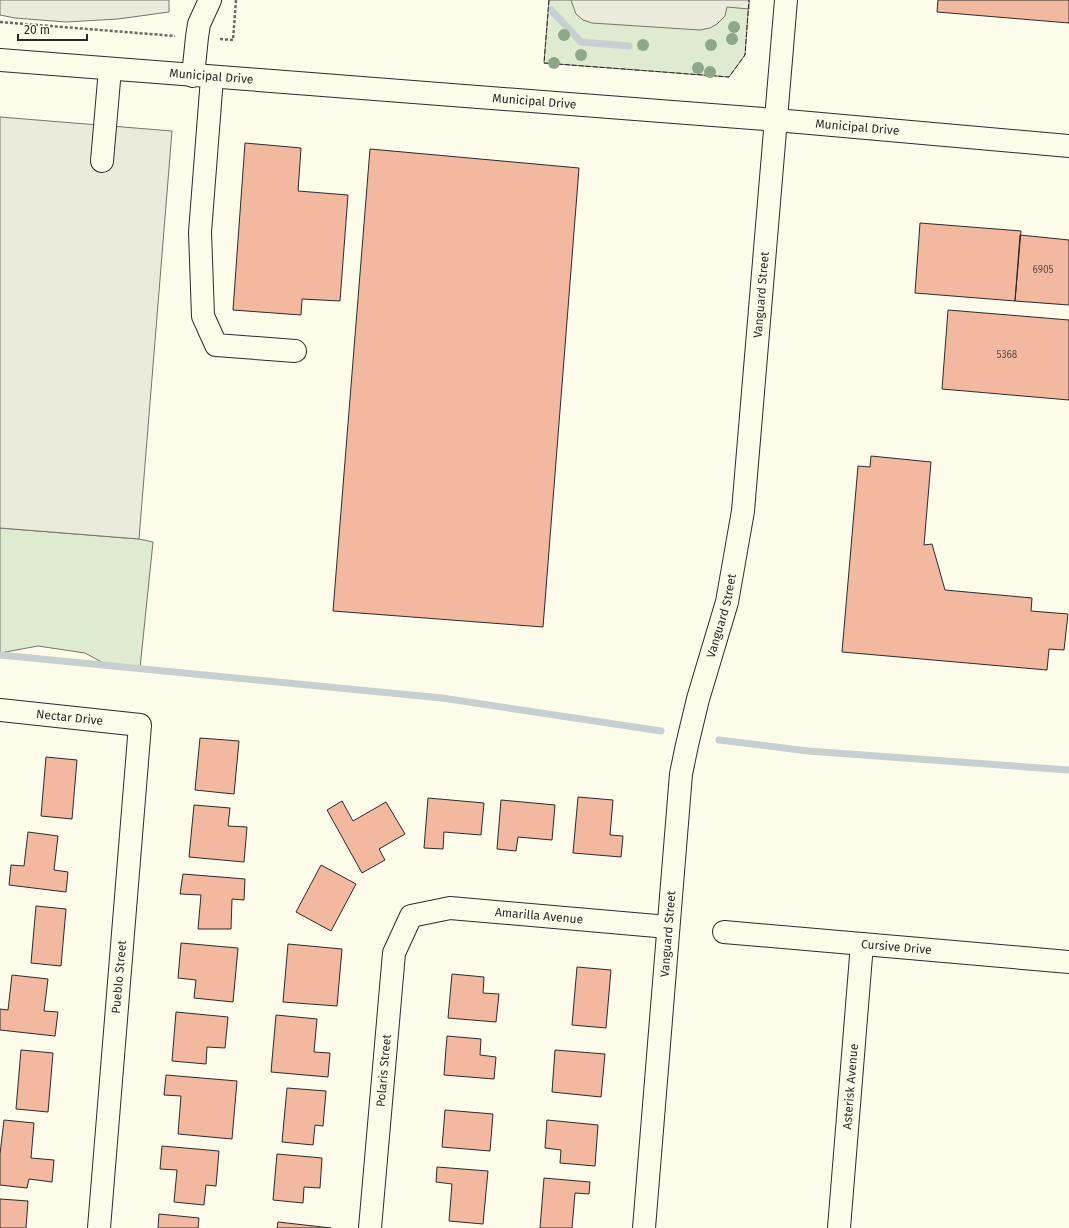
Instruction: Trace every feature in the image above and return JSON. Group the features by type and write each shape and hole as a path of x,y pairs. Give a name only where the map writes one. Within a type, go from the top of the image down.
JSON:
{"street":[{"path":"210,0 200,24 197,37 202,77 200,232 203,316 216,345 295,351"},
{"name":"Vanguard Street","path":"644,1228 681,774 686,744 698,699 727,602 743,511 786,0"},
{"name":"Municipal Drive","path":"0,60 202,77 776,120 1069,146"},
{"path":"102,161 110,69"},
{"name":"Nectar Drive","path":"0,710 140,725"},
{"name":"Pueblo Street","path":"99,1228 140,725"},
{"name":"Amarilla Avenue","path":"411,916 450,908 668,927"},
{"name":"Polaris Street","path":"370,1228 394,953 411,916"},
{"name":"Cursive Drive","path":"724,932 1069,962"},
{"name":"Asterisk Avenue","path":"839,1228 862,944"}],"path":[{"path":"0,22 233,40 236,0"}],"green space":[{"path":"549,0 749,0 745,55 729,77 544,63"},
{"path":"0,528 139,539 153,542 140,668 107,665 85,653 38,646 0,653"}],"shaded area":[{"path":"0,0 169,0 169,12 118,19 66,22 15,18 0,15"},
{"path":"571,0 749,0 749,9 727,7 725,16 717,24 710,28 700,30 592,23 583,20 576,14"},
{"path":"0,117 172,131 139,539 0,528"}],"building":[{"path":"938,0 1069,0 1069,23 937,12"},
{"path":"245,143 301,148 298,191 348,195 340,301 302,299 301,315 233,310"},
{"path":"370,149 579,168 543,627 333,611"},
{"path":"920,223 1021,231 1015,301 915,293"},
{"path":"1020,235 1069,240 1069,305 1015,301"},
{"path":"948,310 1069,320 1069,400 942,389"},
{"path":"871,456 931,462 924,545 932,544 945,590 1032,598 1031,611 1068,614 1064,650 1049,649 1047,670 842,652 858,466 870,467"},
{"path":"200,738 239,741 234,794 195,790"},
{"path":"46,757 77,760 72,819 41,816"},
{"path":"578,797 613,800 610,835 623,836 621,857 573,853"},
{"path":"428,798 484,803 481,835 444,832 443,849 424,848"},
{"path":"501,800 555,805 552,840 518,837 516,851 497,849"},
{"path":"342,801 353,821 386,802 405,834 379,849 385,860 362,873 327,810"},
{"path":"194,805 230,808 228,826 247,827 244,862 189,857"},
{"path":"28,832 58,836 54,870 68,872 66,892 9,885 11,865 24,866"},
{"path":"321,865 356,884 331,931 296,912"},
{"path":"183,874 245,879 244,900 232,899 231,929 198,929 201,895 180,894"},
{"path":"36,906 66,909 61,966 31,963"},
{"path":"181,943 238,948 233,1002 194,998 196,980 178,978"},
{"path":"288,944 342,949 337,1006 283,1002"},
{"path":"577,967 611,970 606,1028 572,1025"},
{"path":"452,974 484,977 483,993 499,994 496,1022 448,1018"},
{"path":"12,975 48,979 44,1011 58,1012 55,1036 0,1030 0,1009 8,1010"},
{"path":"176,1012 228,1017 225,1048 207,1047 206,1064 172,1061"},
{"path":"276,1015 317,1019 314,1052 330,1053 328,1077 271,1072"},
{"path":"447,1036 481,1039 480,1055 496,1057 494,1079 444,1075"},
{"path":"21,1050 53,1053 48,1112 16,1109"},
{"path":"555,1050 605,1054 601,1097 552,1092"},
{"path":"166,1075 237,1081 232,1139 178,1134 181,1096 164,1095"},
{"path":"287,1088 326,1091 323,1126 315,1125 313,1145 282,1142"},
{"path":"445,1110 493,1114 490,1151 442,1147"},
{"path":"4,1120 34,1123 31,1158 54,1160 52,1182 29,1179 27,1188 0,1185 0,1154"},
{"path":"547,1120 598,1125 595,1166 560,1163 561,1150 545,1148"},
{"path":"162,1146 219,1151 216,1186 206,1185 204,1205 174,1202 177,1170 160,1169"},
{"path":"277,1154 322,1158 320,1188 304,1187 303,1203 273,1200"},
{"path":"437,1167 488,1171 483,1224 449,1221 452,1184 436,1182"},
{"path":"544,1178 590,1182 589,1194 575,1193 572,1228 540,1228"},
{"path":"0,1199 28,1201 26,1228 0,1228"},
{"path":"159,1214 199,1218 198,1228 158,1228"},
{"path":"278,1222 331,1228 277,1228"}],"waterway":[{"path":"551,10 581,42 629,46"},
{"path":"0,655 442,698 661,731"},
{"path":"719,740 808,751 1069,770"}],"fence":[{"path":"549,0 544,63 729,77 745,55 749,0"}]}
